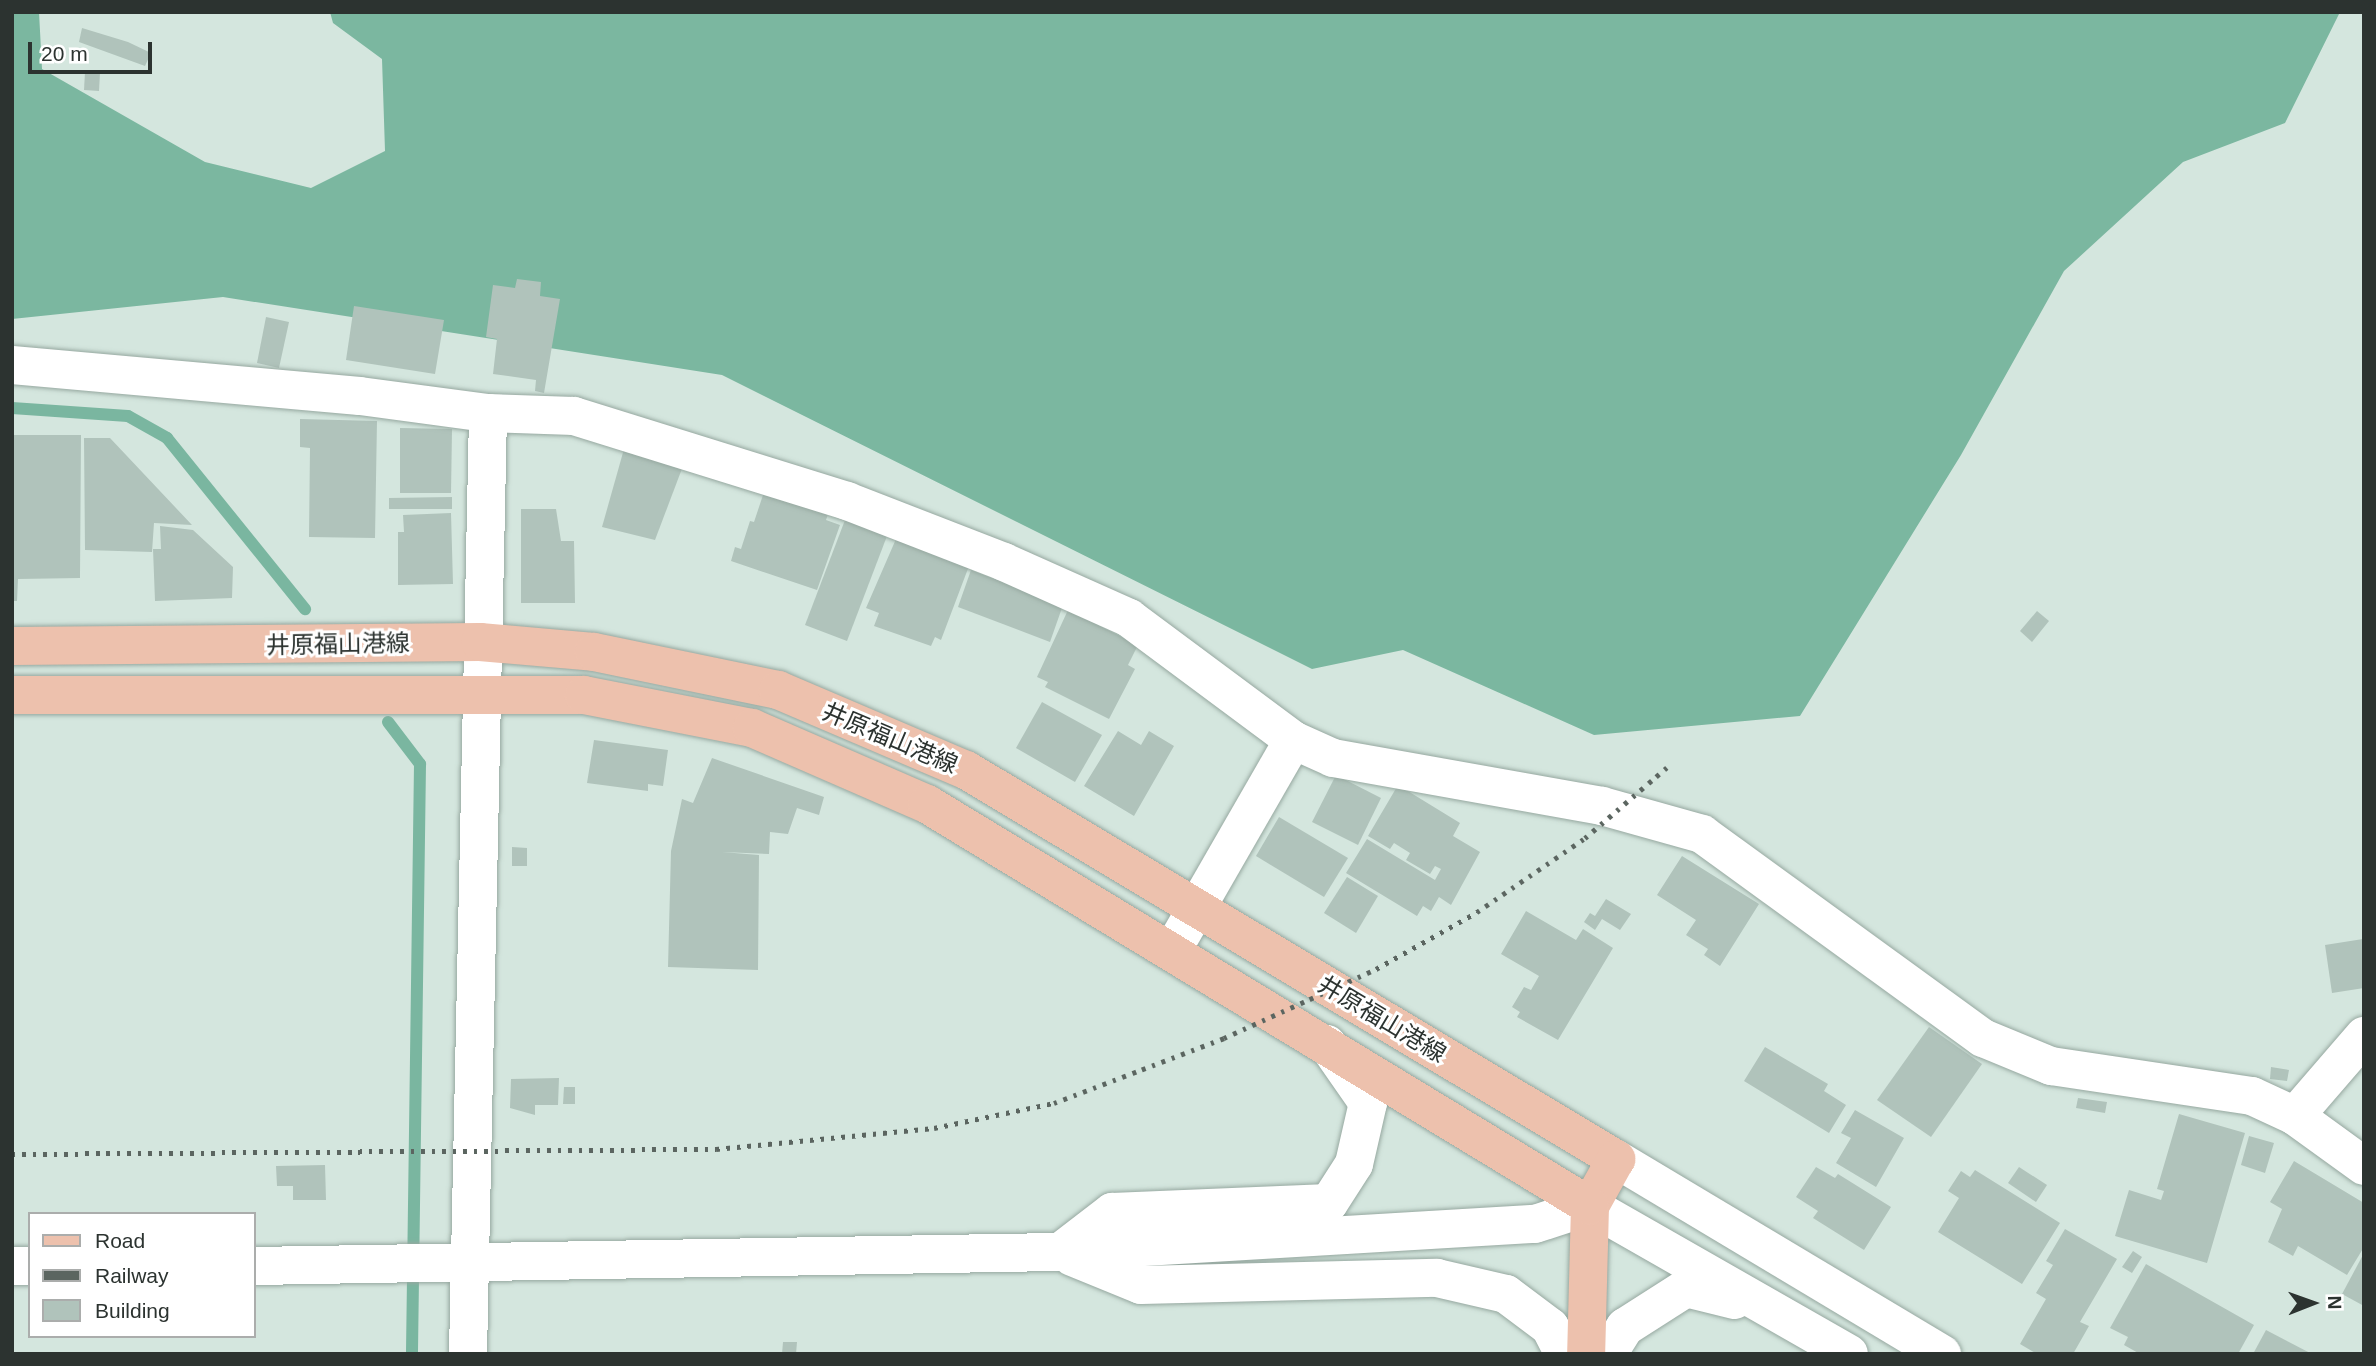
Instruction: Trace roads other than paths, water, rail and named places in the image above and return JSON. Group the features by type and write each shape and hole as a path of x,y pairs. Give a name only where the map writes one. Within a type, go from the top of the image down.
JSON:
{"main road":[{"name":"井原福山港線","path":"12,646 480,642 594,652 778,690 966,770 1616,1159"},
{"name":"井原福山港線","path":"12,695 584,695 752,728 927,804 1173,949 1590,1206"},
{"path":"1586,1354 1590,1206 1616,1159"}],"street":[{"path":"12,365 295,389 488,413 574,416 848,500 1004,562 1129,618 1293,740 1334,758 1602,806 1702,834 1983,1038 2051,1066 2252,1096 2295,1116 2364,1166"},
{"path":"468,1354 457,1264 488,413"},
{"path":"1173,949 1199,908 1293,740"},
{"path":"2295,1116 2364,1036"},
{"path":"1060,1252 1112,1212 1329,1203 1354,1164 1368,1103 1326,1043"},
{"path":"1616,1159 1942,1354"},
{"path":"256,1266 1060,1252 1535,1224 1590,1206 1849,1354"},
{"path":"1060,1252 1141,1285 1437,1279 1506,1294 1550,1327 1564,1354"},
{"path":"1608,1354 1625,1327 1686,1288 1768,1308"}],"waterway":[{"path":"12,408 128,416 167,438 305,609"},
{"path":"388,722 420,764 412,1354"}],"railway":[{"path":"12,1154 716,1149 934,1128 1054,1103 1224,1038 1376,969 1477,912 1585,838 1672,763"}]}
